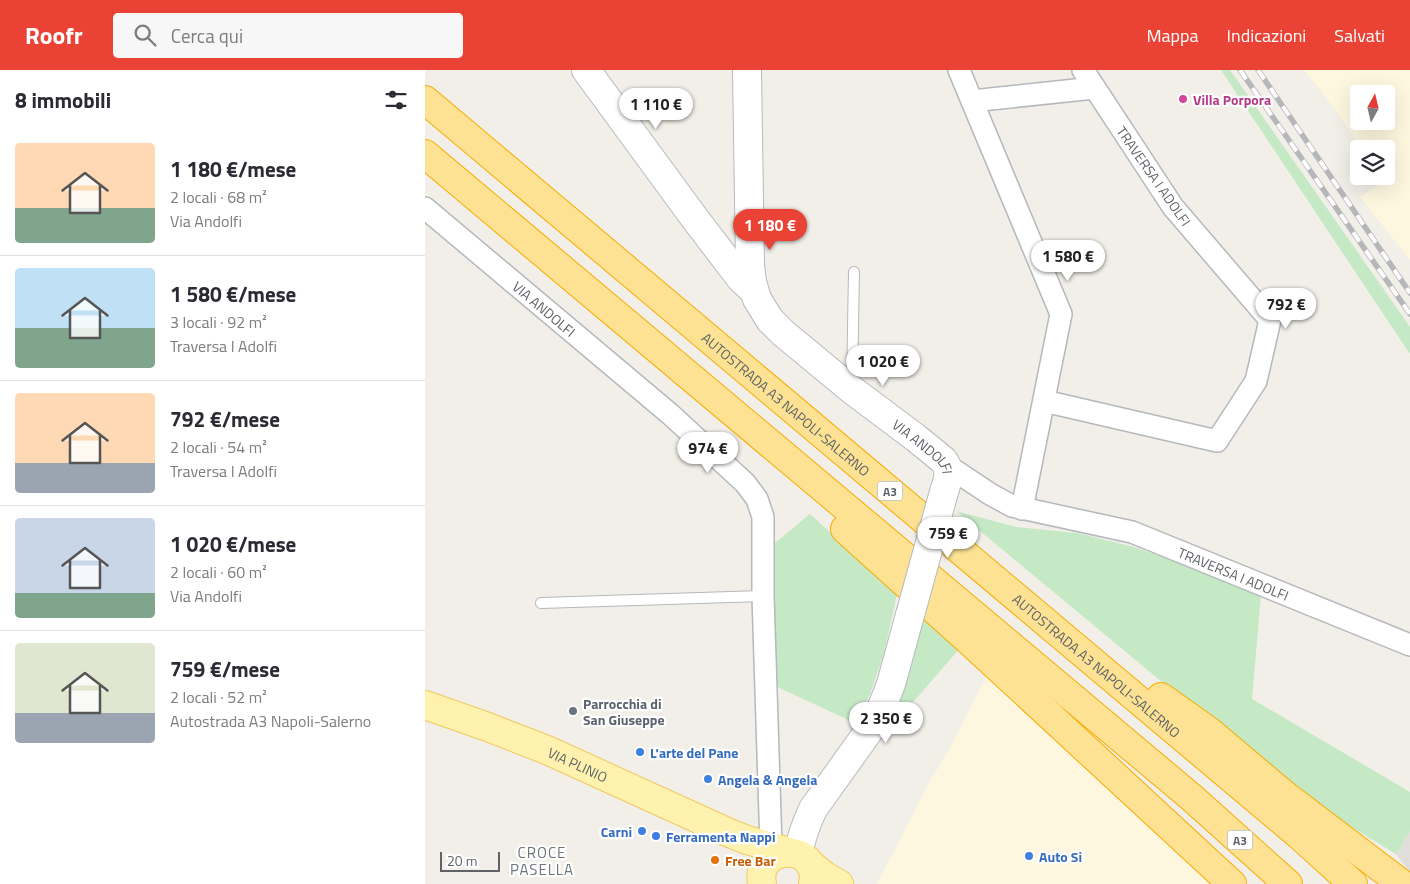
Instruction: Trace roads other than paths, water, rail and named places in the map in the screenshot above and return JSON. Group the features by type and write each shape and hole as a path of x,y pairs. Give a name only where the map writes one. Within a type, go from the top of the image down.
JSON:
{"highway":[{"name":"AUTOSTRADA A3 NAPOLI-SALERNO","path":"425,100 1049,623 1300,836 1353,884"},
{"name":"A3","path":"425,154 1183,790 1288,884"},
{"path":"762,437 823,508 1232,884"},
{"path":"1049,623 1144,684 1209,732 1286,796 1402,884"}],"main road":[{"name":"VIA PLINIO","path":"425,705 547,750 727,832 796,860"},
{"name":"VIA PLINIO","path":"727,832 745,847 756,864 762,882"},
{"name":"VIA PLINIO","path":"762,882 764,866 769,860 781,853 839,884"}],"street":[{"path":"586,70 693,216 741,279 754,291"},
{"name":"VIA ANDOLFI","path":"747,70 750,274 754,291 763,310 783,333 852,390 943,460 946,479 896,668 884,702 873,725 813,809 801,838 796,860"},
{"path":"959,70 1061,314 1022,509"},
{"name":"TRAVERSA I ADOLFI","path":"1044,401 1217,441 1256,380 1270,320 1173,207 1083,70"},
{"path":"972,101 1095,88"},
{"name":"VIA ANDOLFI","path":"425,208 671,414 745,483 757,499 763,517 763,596 796,860"},
{"path":"693,216 713,224 731,226 743,222 749,216"},
{"name":"TRAVERSA I ADOLFI","path":"946,479 1022,509 1132,532 1410,645"}],"lane":[{"path":"852,390 854,272"},
{"path":"541,603 763,596"}],"railway":[{"path":"1240,70 1410,314"},
{"path":"1258,70 1410,293"}],"place":[{"name":"Villa Porpora","path":"1183,99"},
{"name":"Parrocchia di San Giuseppe","path":"573,711"},
{"name":"L'arte del Pane","path":"640,752"},
{"name":"Angela & Angela","path":"708,779"},
{"name":"Carni","path":"642,831"},
{"name":"Ferramenta Nappi","path":"656,836"},
{"name":"Auto Si","path":"1029,856"},
{"name":"Free Bar","path":"715,860"}],"district":[{"name":"CROCE PASELLA","path":"542,860"}]}
